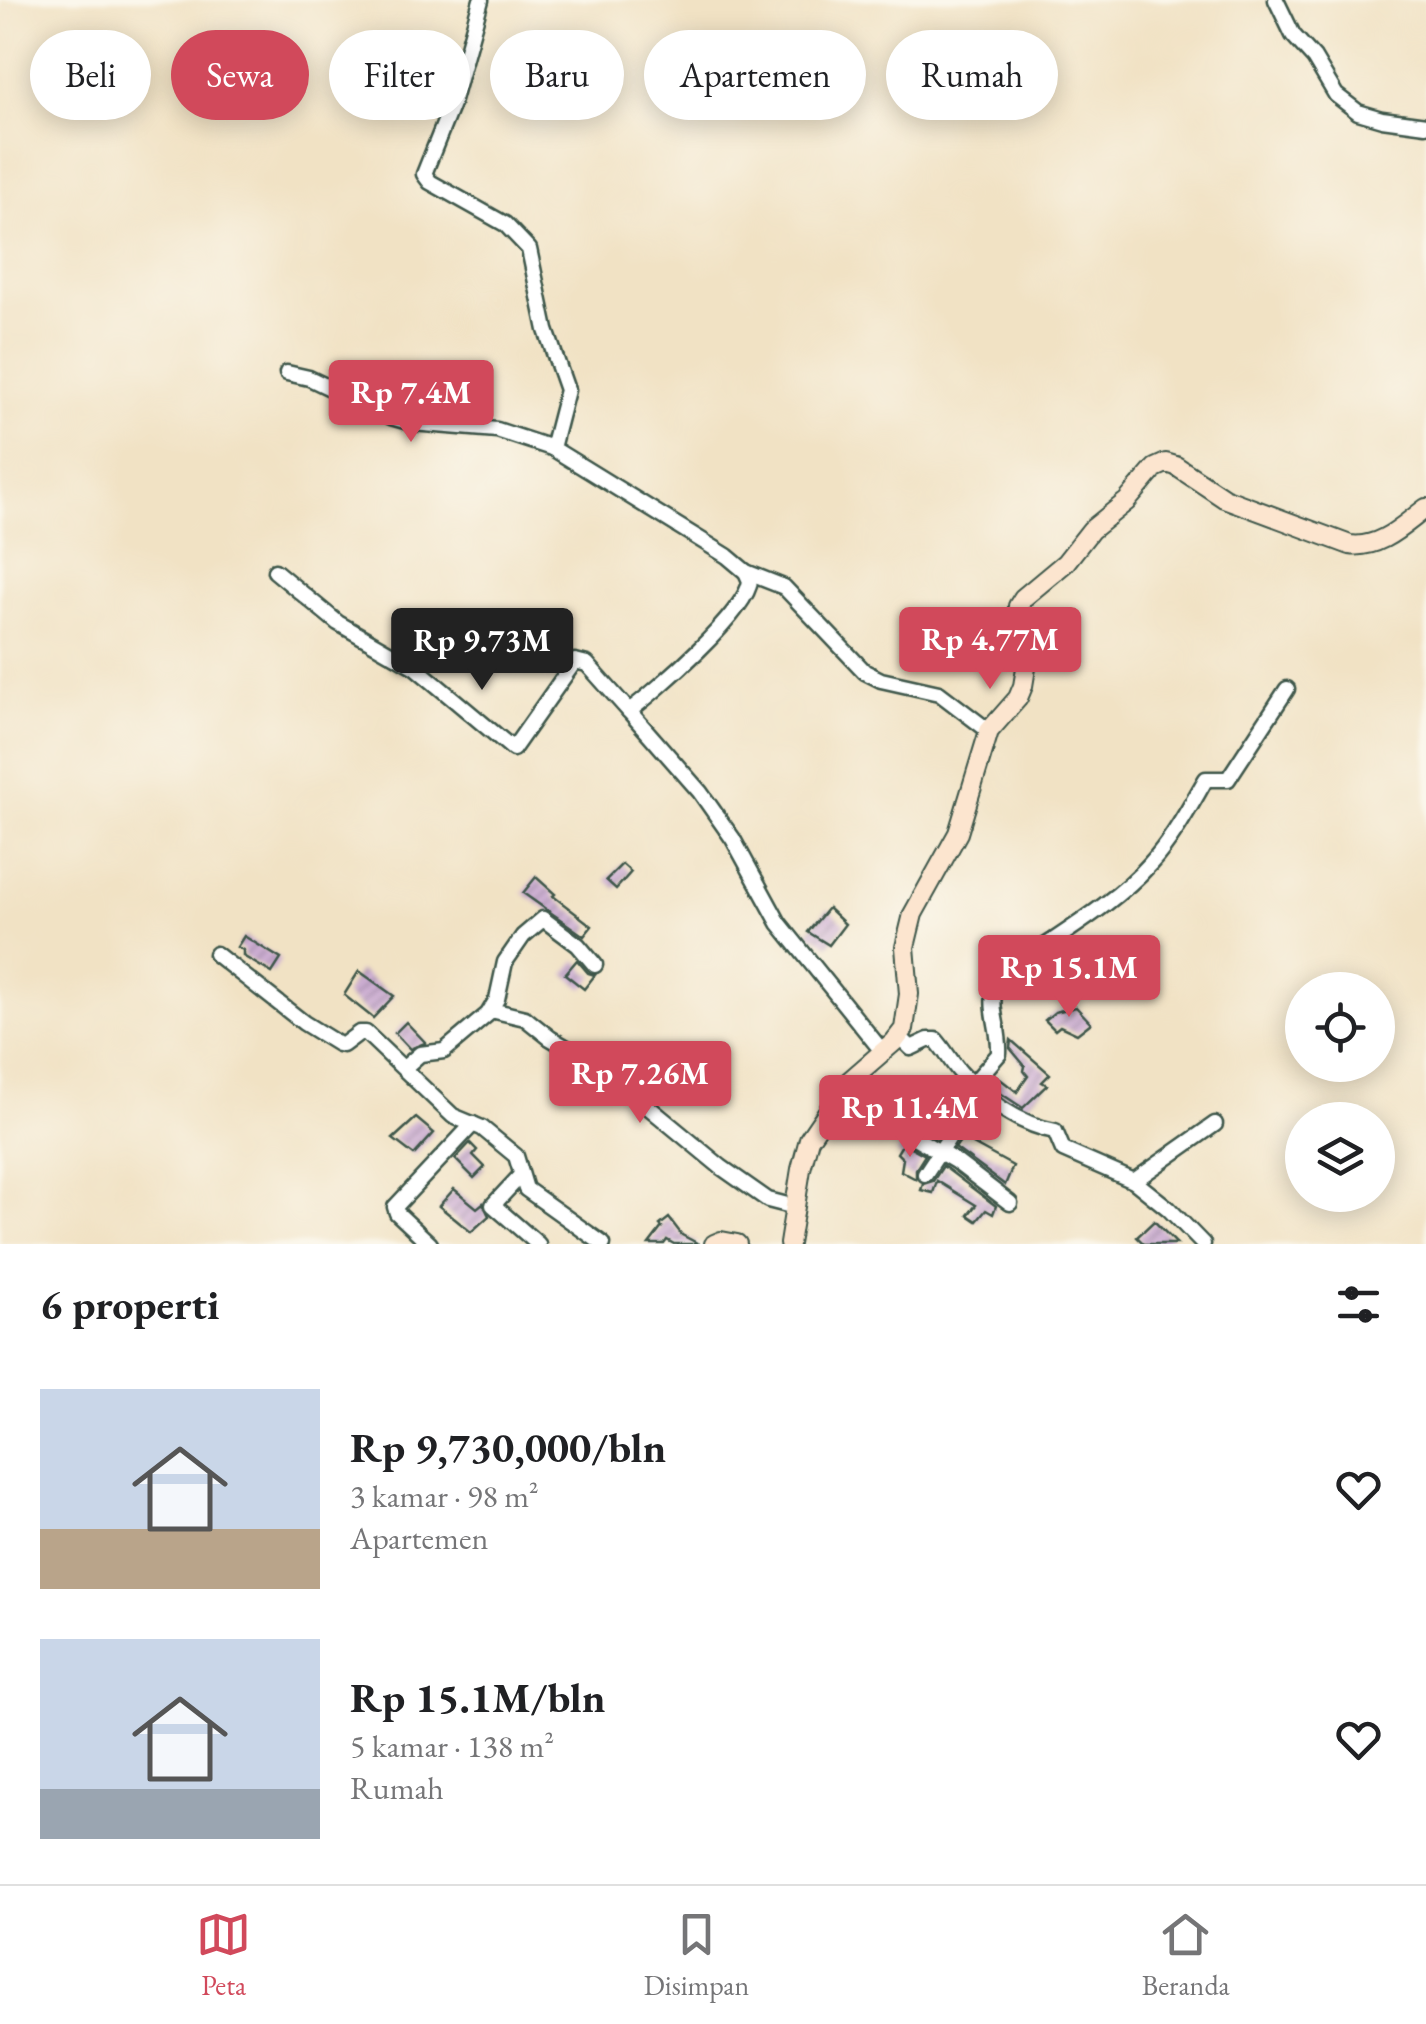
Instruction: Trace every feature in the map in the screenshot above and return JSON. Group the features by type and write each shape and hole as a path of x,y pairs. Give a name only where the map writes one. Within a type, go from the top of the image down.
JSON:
{"street":[{"path":"481,0 452,104 424,174 430,182 505,224 529,249 546,330 567,390 552,448"},
{"path":"1276,0 1293,35 1314,58 1336,95 1358,112 1426,125"},
{"path":"287,373 309,378 391,418 497,430 552,448 727,556 746,572 784,587 872,677 939,693 989,731"},
{"path":"789,1244 809,1138 840,1092 900,1037 907,1018 908,929 920,898 958,833 989,731 1018,698 1023,686 1029,650 1017,612 1023,598 1065,563 1091,530 1127,501 1161,464 1172,464 1224,498 1350,545 1383,540 1426,508"},
{"path":"274,571 338,623 415,666 513,749 575,662 583,662 594,670 700,792 733,839 779,923 882,1051"},
{"path":"628,711 681,669 742,602 750,586 746,572"},
{"path":"925,1174 964,1111 972,1085 999,1054 992,997 996,984 1149,866 1190,809 1206,779 1228,779 1288,689"},
{"path":"404,1068 420,1054 444,1051 491,1010 498,999 505,962 523,936 543,918 596,965"},
{"path":"216,954 340,1046 366,1033 453,1116 474,1124 516,1156 526,1188 603,1244"},
{"path":"491,1010 525,1018 614,1078 752,1189 768,1200 795,1207"},
{"path":"900,1037 911,1048 936,1040 972,1085 1038,1128 1055,1131 1063,1150 1134,1181 1169,1208 1203,1244"},
{"path":"898,1122 908,1134 1010,1203"},
{"path":"430,1244 395,1207 474,1124"},
{"path":"1134,1181 1215,1124"},
{"path":"522,1175 493,1205 538,1244"},
{"path":"714,1244 720,1240 738,1244"}],"building":[{"path":"622,864 631,872 616,889 606,880"},
{"path":"536,877 553,896 592,926 584,936 523,893"},
{"path":"828,908 845,924 829,945 808,932"},
{"path":"244,936 281,959 272,973 243,956 243,950 237,947"},
{"path":"577,960 595,975 584,989 565,974"},
{"path":"359,971 394,996 373,1018 344,995"},
{"path":"1076,1007 1091,1023 1077,1034 1060,1026 1055,1030 1045,1020 1055,1012"},
{"path":"406,1022 425,1043 410,1049 395,1033"},
{"path":"1011,1040 1050,1074 1042,1082 1047,1085 1023,1108 988,1085 995,1075 1017,1092 1028,1076 1010,1048"},
{"path":"917,1111 942,1126 935,1137 912,1121"},
{"path":"416,1118 434,1133 414,1155 393,1139"},
{"path":"962,1138 1013,1166 1005,1185 955,1148"},
{"path":"470,1143 477,1150 473,1155 485,1167 474,1178 455,1159"},
{"path":"903,1143 925,1155 916,1169 916,1179 901,1171 903,1159 897,1153"},
{"path":"943,1166 996,1206 993,1214 986,1210 977,1221 968,1215 976,1205 937,1181 933,1193 921,1190"},
{"path":"454,1189 477,1208 483,1203 489,1216 471,1232 439,1206"},
{"path":"669,1218 682,1235 699,1244 674,1244 667,1240 664,1244 649,1244"},
{"path":"1154,1221 1177,1244 1144,1244 1137,1237"}]}
